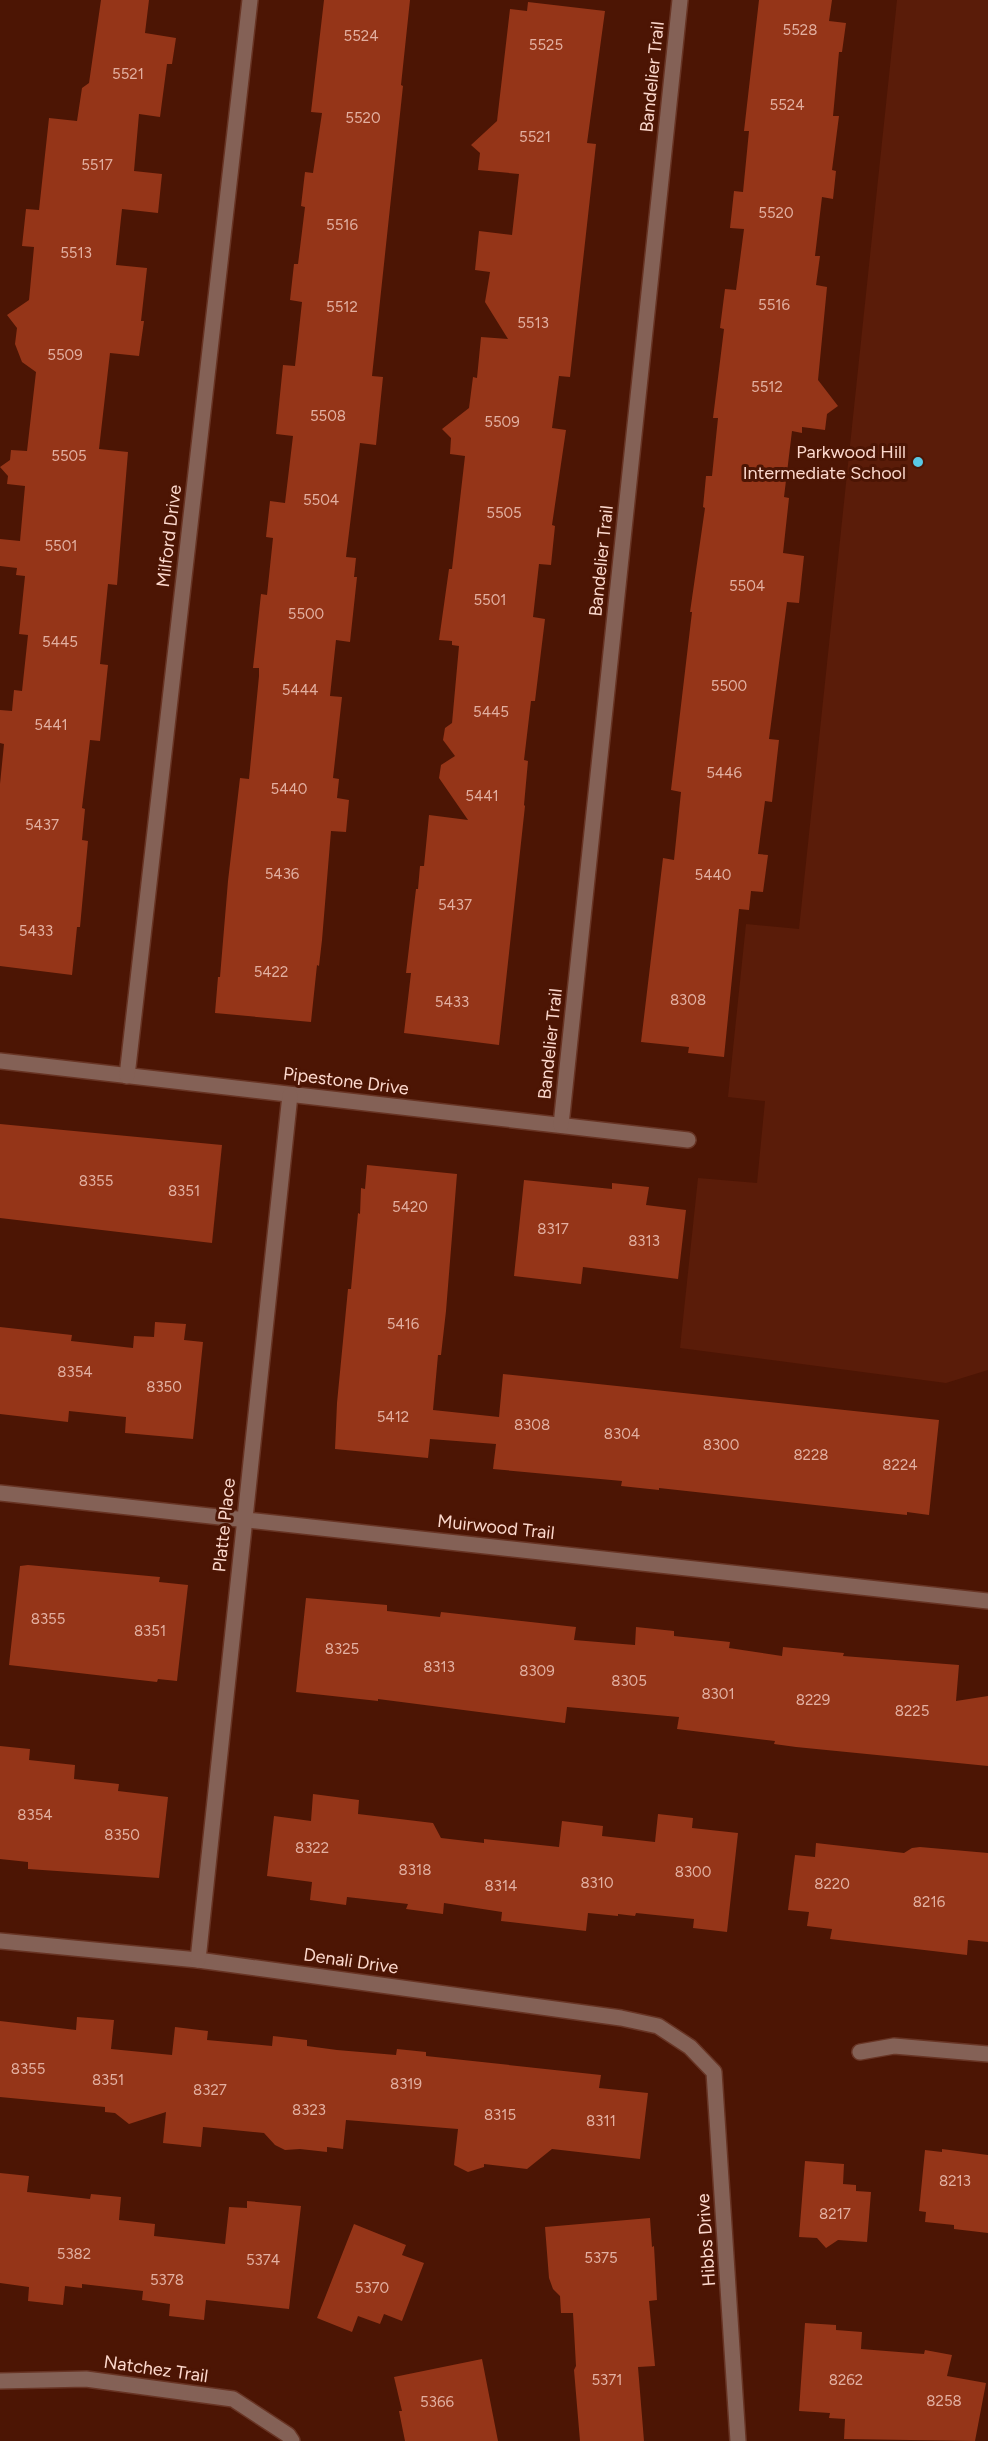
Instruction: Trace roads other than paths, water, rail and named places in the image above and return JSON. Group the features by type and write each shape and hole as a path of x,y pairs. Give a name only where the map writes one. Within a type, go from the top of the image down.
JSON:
{"street":[{"name":"Milford Drive","path":"127,1076 250,0"},
{"name":"Bandelier Trail","path":"561,1125 680,0"},
{"name":"Pipestone Drive","path":"0,1061 688,1140"},
{"name":"Platte Place","path":"198,1960 291,1095"},
{"name":"Muirwood Trail","path":"0,1493 988,1601"},
{"name":"Denali Drive","path":"0,1941 198,1960 621,2018 658,2026 690,2047"},
{"path":"860,2052 894,2046 988,2054"},
{"name":"Hibbs Drive","path":"690,2047 714,2072 738,2441"},
{"name":"Natchez Trail","path":"0,2380 86,2379 233,2399 288,2435 292,2441"}],"place":[{"name":"Parkwood Hill Intermediate School","path":"918,462"}]}
